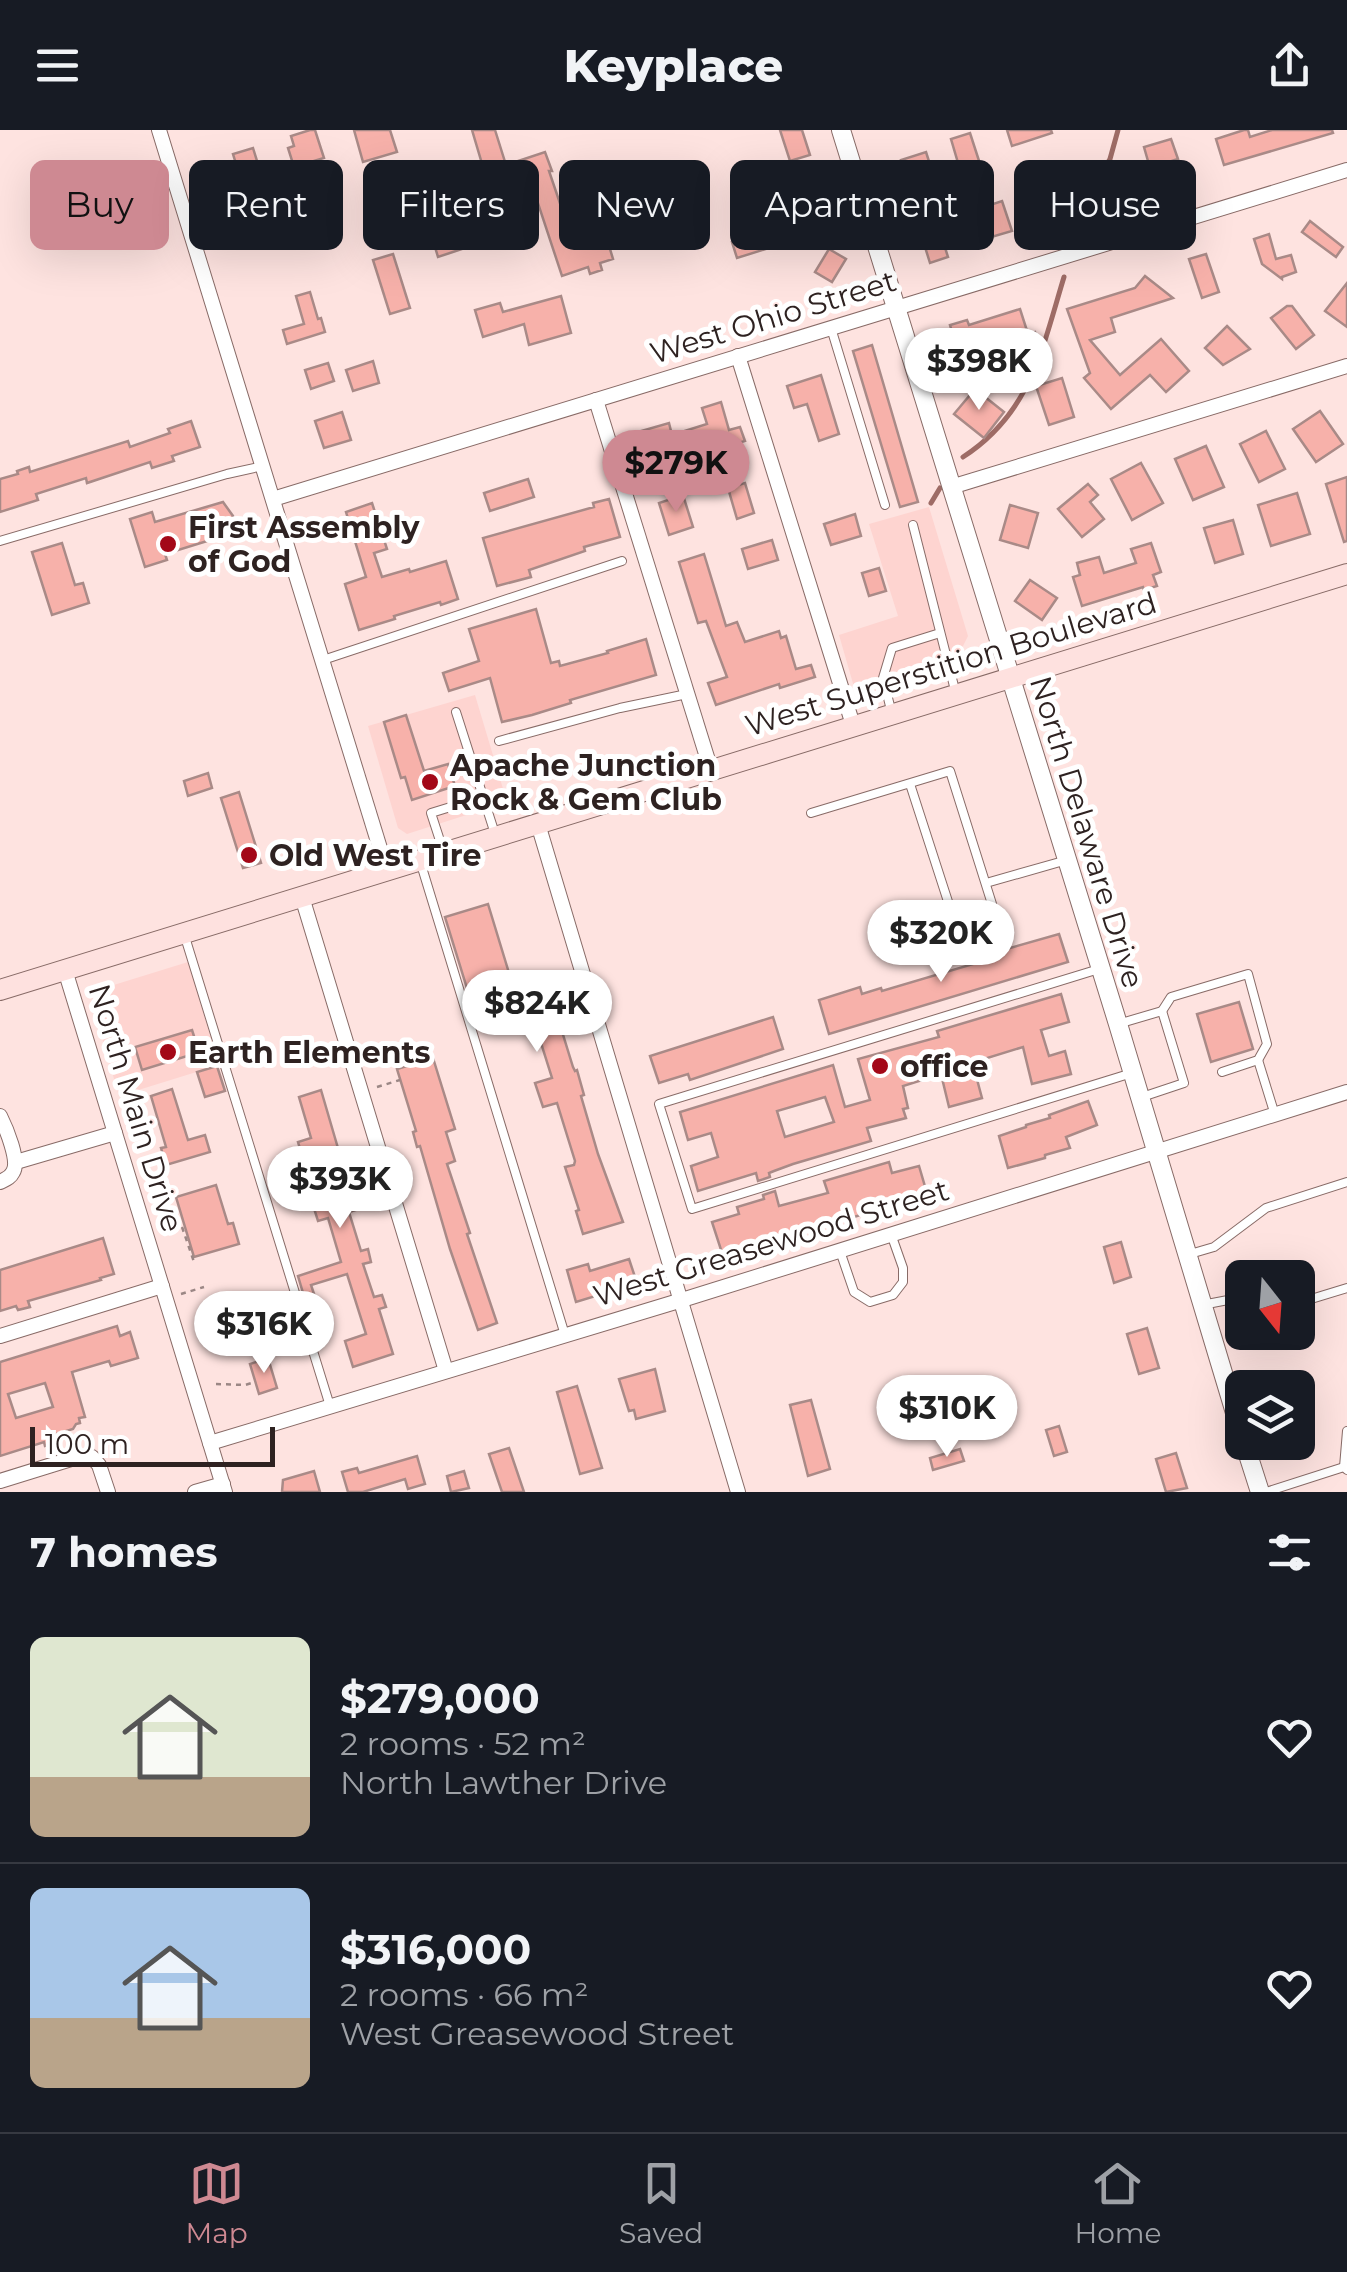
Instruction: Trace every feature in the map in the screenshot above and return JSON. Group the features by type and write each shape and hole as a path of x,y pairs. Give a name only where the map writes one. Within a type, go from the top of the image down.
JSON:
{"main road":[{"name":"West Superstition Boulevard","path":"0,990 1347,574"}],"street":[{"path":"159,130 387,871"},
{"name":"North Delaware Drive","path":"840,130 1225,1378"},
{"name":"West Ohio Street","path":"272,499 1347,170"},
{"path":"738,356 853,725"},
{"path":"951,488 1347,366"},
{"path":"596,400 711,770"},
{"path":"538,824 738,1492"},
{"path":"302,896 446,1371"},
{"name":"North Main Drive","path":"65,970 224,1488"},
{"name":"West Greasewood Street","path":"210,1443 1347,1092"},
{"path":"0,1116 16,1162 9,1178 0,1182"},
{"path":"16,1162 114,1133"},
{"path":"0,1336 164,1292"},
{"path":"0,1481 70,1459 92,1457 99,1465 108,1492"},
{"name":"North Delaware Drive","path":"1252,1460 1263,1492"},
{"path":"195,1492 224,1488"}],"lane":[{"path":"831,328 885,505"},
{"path":"0,541 262,466"},
{"path":"913,525 956,694"},
{"path":"322,660 622,561"},
{"path":"892,713 883,678 892,648 940,633"},
{"path":"499,741 688,694"},
{"path":"456,712 496,837"},
{"path":"811,813 950,771 992,904 952,917 910,784"},
{"path":"444,853 432,813 483,796"},
{"path":"986,883 1066,860"},
{"path":"420,861 566,1335"},
{"path":"184,934 330,1406"},
{"path":"1100,968 659,1104 692,1209 1132,1073"},
{"path":"1118,1024 1162,1011 1171,997 1248,974 1267,1044 1258,1060 1222,1072"},
{"path":"1139,1098 1184,1083 1162,1011"},
{"path":"1258,1060 1275,1115"},
{"path":"1186,1254 1214,1247 1266,1208 1347,1182"},
{"path":"840,1251 854,1292 870,1302 893,1295 903,1282 903,1268 891,1234"},
{"path":"1315,1298 1347,1288"},
{"path":"1202,1305 1225,1301"},
{"path":"1263,1492 1346,1468 1347,1430"}],"path":[{"path":"361,1092 400,1080"},
{"path":"125,1165 163,1154"},
{"path":"182,1227 194,1262"},
{"path":"615,1283 625,1317"},
{"path":"164,1292 204,1287"},
{"path":"216,1384 255,1382"}],"shaded area":[{"path":"929,507 968,636 959,654 854,687 839,635 898,616 869,524"},
{"path":"475,695 507,802 407,834 398,828 368,726"},
{"path":"188,962 219,1065 119,1096 94,1010 104,988"}],"building":[{"path":"315,130 324,158 292,160 288,148 294,146 291,136"},
{"path":"354,130 390,130 397,152 363,162"},
{"path":"472,130 495,130 504,160 481,160"},
{"path":"780,130 802,130 810,155 790,160"},
{"path":"1007,130 1051,130 1052,133 1012,146"},
{"path":"1248,130 1250,137 1272,130 1333,133 1224,165 1216,139"},
{"path":"970,133 979,160 957,160 951,139"},
{"path":"1171,139 1178,159 1148,160 1144,147"},
{"path":"253,148 257,160 235,160 233,154"},
{"path":"545,152 559,200 559,250 610,250 613,259 600,263 602,270 590,274 588,267 562,276 539,206 539,160 521,160"},
{"path":"926,152 929,160 901,160"},
{"path":"1002,201 1012,231 994,236 994,204"},
{"path":"1310,221 1343,247 1336,257 1302,232"},
{"path":"1269,234 1276,259 1291,255 1296,272 1282,279 1262,264 1254,239"},
{"path":"436,250 459,250 438,257"},
{"path":"734,250 762,250 737,258"},
{"path":"828,250 846,259 832,282 815,272"},
{"path":"926,250 946,250 948,257 930,263"},
{"path":"393,254 410,308 390,314 373,260"},
{"path":"1206,254 1219,292 1202,298 1189,259"},
{"path":"1145,276 1173,298 1111,318 1115,332 1090,340 1120,375 1161,339 1189,371 1166,392 1150,375 1111,409 1084,378 1090,373 1067,309 1135,288"},
{"path":"1347,283 1347,327 1325,311"},
{"path":"310,292 325,332 287,344 283,330 304,324 296,296"},
{"path":"561,296 571,333 529,345 524,324 483,337 475,310 500,303 503,312"},
{"path":"1292,306 1314,335 1296,349 1271,318"},
{"path":"1020,309 1028,334 1035,332 1039,345 1000,357 1006,350 961,362 950,325 967,320 969,325"},
{"path":"1227,326 1250,349 1223,365 1205,348"},
{"path":"872,345 918,502 900,507 853,351"},
{"path":"373,361 379,383 353,391 346,370"},
{"path":"328,363 334,381 311,389 305,370"},
{"path":"821,375 839,434 819,441 807,404 794,408 787,386"},
{"path":"1062,378 1074,417 1049,425 1036,386"},
{"path":"975,389 1004,412 984,438 954,414"},
{"path":"721,402 729,430 740,427 745,441 725,447 730,463 682,474 674,449 649,456 641,431 669,423 672,435 707,424 702,408"},
{"path":"1320,411 1343,444 1316,462 1293,429"},
{"path":"342,412 351,440 324,448 315,421"},
{"path":"191,421 200,447 172,456 174,461 152,468 150,462 87,483 86,478 36,494 38,500 0,512 0,479 29,467 30,472 128,441 130,447"},
{"path":"1266,431 1285,469 1259,482 1240,444"},
{"path":"1206,446 1224,487 1193,500 1175,459"},
{"path":"1141,463 1163,503 1132,520 1111,479"},
{"path":"1347,477 1347,541 1344,542 1326,484"},
{"path":"528,479 534,497 490,511 484,493"},
{"path":"745,483 754,513 737,519 728,488"},
{"path":"1088,484 1098,495 1090,502 1104,519 1082,537 1058,509"},
{"path":"1297,493 1310,534 1271,546 1258,505"},
{"path":"683,495 693,527 669,535 659,503"},
{"path":"609,499 620,537 529,570 531,577 497,586 483,538 594,507 593,503"},
{"name":"First Assembly of God","path":"223,502 233,516 233,533 165,554 167,560 145,567 130,519 152,512 155,522"},
{"path":"372,503 387,549 374,553 382,577 446,561 458,599 359,630 345,584 366,577 346,512"},
{"path":"1010,505 1038,513 1028,548 1000,540"},
{"path":"855,514 861,536 831,545 824,524"},
{"path":"1233,520 1243,554 1215,563 1204,528"},
{"path":"772,540 778,560 748,569 742,549"},
{"path":"62,543 75,585 83,583 89,603 52,615 32,552"},
{"path":"1151,543 1161,572 1153,575 1157,586 1082,606 1073,577 1080,575 1077,563 1099,557 1104,573 1136,563 1131,549"},
{"path":"704,554 726,626 737,622 745,642 779,631 781,638 786,636 796,669 811,665 815,677 780,688 779,684 716,705 708,683 727,677 706,621 698,623 679,562"},
{"path":"879,568 886,591 869,596 862,573"},
{"path":"1030,580 1057,598 1042,620 1015,601"},
{"path":"536,609 551,663 559,661 560,666 646,639 656,675 502,722 490,678 449,691 443,673 479,661 469,629"},
{"path":"406,715 424,771 448,764 455,786 412,800 384,722"},
{"path":"208,773 212,788 188,796 184,781"},
{"path":"239,792 261,863 243,868 221,798"},
{"path":"488,904 516,996 560,981 565,995 552,999 577,1070 598,1154 623,1222 583,1234 565,1167 575,1161 557,1103 543,1107 535,1083 552,1078 530,1008 478,1024 445,917"},
{"path":"1059,934 1068,962 829,1034 819,1000 860,987 862,994 881,988 882,991"},
{"path":"1061,994 1069,1022 1041,1030 1049,1056 1065,1051 1071,1074 1032,1084 1023,1047 987,1058 990,1068 975,1072 982,1098 949,1107 941,1074 903,1086 906,1118 867,1128 871,1141 793,1164 758,1181 756,1173 698,1191 691,1166 718,1157 711,1133 688,1140 680,1112 833,1065 845,1107 870,1100 858,1059 939,1037 937,1031","holes":["825,1097 834,1122 785,1137 777,1111"]},
{"path":"1239,1002 1253,1049 1211,1062 1197,1014"},
{"path":"773,1017 783,1049 690,1080 688,1074 659,1083 650,1056"},
{"name":"Earth Elements","path":"192,1030 202,1061 190,1065 187,1056 142,1070 135,1047"},
{"path":"433,1058 455,1129 446,1132 455,1161 447,1164 497,1323 478,1330 420,1146 417,1147 413,1132 416,1131 397,1069"},
{"path":"217,1066 225,1091 205,1097 197,1072"},
{"path":"172,1089 188,1140 205,1135 210,1152 166,1165 161,1148 166,1147 151,1096"},
{"path":"321,1090 356,1210 349,1212 361,1251 368,1249 371,1262 363,1264 374,1297 382,1295 386,1307 379,1309 393,1354 353,1367 345,1341 366,1334 347,1274 311,1285 316,1300 306,1303 298,1276 341,1262 328,1218 318,1221 298,1142 311,1138 299,1097"},
{"path":"1088,1101 1097,1125 1066,1137 1070,1148 1008,1168 999,1136"},
{"path":"889,1162 892,1173 919,1166 926,1190 899,1198 901,1203 723,1256 712,1222 739,1214 737,1207 764,1199 763,1195 775,1191 779,1206 828,1193 824,1181"},
{"path":"216,1185 239,1244 194,1257 176,1197"},
{"path":"103,1238 114,1274 28,1301 30,1307 0,1311 0,1270"},
{"path":"1121,1242 1131,1277 1114,1283 1104,1247"},
{"path":"629,1259 635,1277 597,1289 599,1295 576,1302 567,1270 588,1264 590,1271"},
{"path":"117,1326 120,1336 130,1332 138,1358 111,1366 109,1361 72,1372 85,1417 79,1418 80,1423 56,1434 58,1442 45,1446 44,1442 0,1456 0,1362","holes":["45,1383 53,1407 16,1418 8,1394"]},
{"path":"1147,1328 1159,1368 1139,1374 1127,1334"},
{"path":"268,1358 277,1388 259,1394 250,1364"},
{"path":"655,1369 665,1411 636,1419 634,1410 629,1411 619,1379"},
{"path":"577,1386 602,1468 580,1474 557,1392"},
{"path":"811,1400 830,1469 808,1476 790,1405"},
{"path":"1059,1426 1067,1452 1054,1456 1046,1430"},
{"path":"509,1448 524,1492 502,1492 489,1454"},
{"path":"960,1449 964,1461 933,1470 930,1458"},
{"path":"1176,1453 1187,1488 1166,1492 1156,1459"},
{"path":"417,1456 425,1484 408,1489 405,1479 363,1492 348,1492 342,1472 357,1468 359,1473"},
{"path":"314,1471 320,1492 282,1492 283,1480"},
{"path":"464,1471 469,1488 451,1492 447,1476"}],"waterway":[{"path":"1109,160 1118,130"},
{"path":"963,457 986,440 1019,400 1040,354 1064,277"},
{"path":"931,503 940,488"}],"place":[{"name":"First Assembly of God","path":"168,544"},
{"name":"Apache Junction Rock & Gem Club","path":"430,782"},
{"name":"Old West Tire","path":"249,855"},
{"name":"Earth Elements","path":"168,1052"},
{"name":"office","path":"880,1066"}]}
